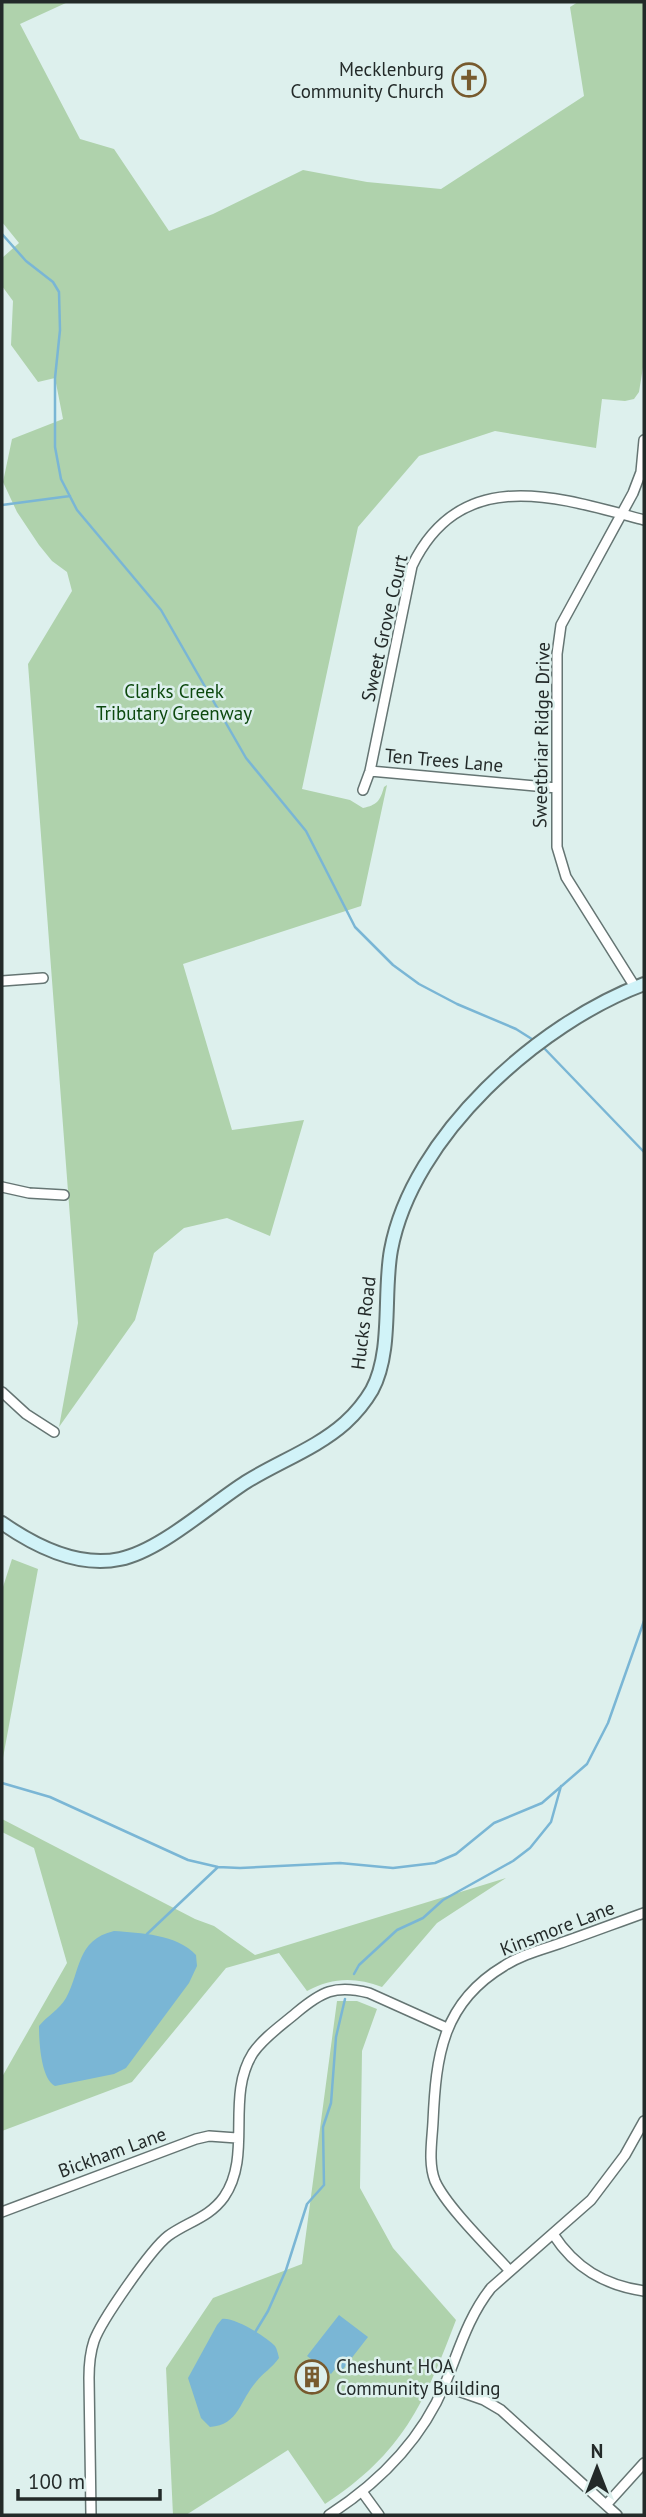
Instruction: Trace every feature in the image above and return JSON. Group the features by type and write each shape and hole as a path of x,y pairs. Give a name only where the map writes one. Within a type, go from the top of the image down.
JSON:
{"main road":[{"name":"Hucks Road","path":"2,1523 36,1543 71,1557 104,1561 120,1559 156,1544 246,1482 345,1423 373,1388 383,1347 391,1249 397,1226 411,1190 439,1143 460,1116 532,1049 592,1009 640,986"}],"street":[{"name":"Sweetbriar Ridge Drive","path":"640,986 566,877 557,847 557,653 561,625 633,494 641,472 644,440"},
{"name":"Sweet Grove Court","path":"363,790 370,771 412,566 422,545 441,524 462,509 486,499 509,495 545,497 644,520"},
{"name":"Ten Trees Lane","path":"370,771 557,788"},
{"path":"2,981 43,978"},
{"path":"2,1186 29,1193 64,1195"},
{"path":"2,1392 26,1415 54,1432"},
{"name":"Kinsmore Lane","path":"510,2271 443,2194 432,2172 435,2075 447,2028 476,1986 504,1965 644,1913"},
{"path":"91,2515 89,2378 94,2340 151,2252 167,2236 205,2216 225,2196 235,2170 241,2082 253,2054 263,2042 317,1996 336,1990 356,1989 369,1993 447,2028"},
{"path":"329,2515 363,2493 406,2450 444,2386 475,2310 491,2288 583,2208 609,2178 644,2121"},
{"name":"Bickham Lane","path":"2,2212 196,2139 209,2136 237,2138"},
{"path":"553,2234 572,2259 591,2274 615,2285 644,2291"},
{"path":"444,2386 484,2400 501,2410 617,2515"},
{"path":"606,2505 644,2463"},
{"path":"363,2493 379,2515"}],"green space":[{"name":"Clarks Creek Tributary Greenway","path":"2,2 68,2 20,24 80,139 114,149 169,231 213,214 303,170 367,182 441,189 584,96 570,7 578,2 644,2 644,361 639,392 634,399 625,401 602,399 596,448 495,431 419,456 358,527 302,789 350,800 363,808 377,802 387,785 361,906 183,964 232,1130 304,1120 270,1236 227,1218 184,1228 154,1253 135,1320 59,1427 78,1323 28,664 72,591 67,572 52,561 39,545 17,512 3,482 12,439 63,419 55,378 38,382 11,345 13,301 2,286 2,258 19,243 2,222"},
{"path":"12,1559 38,1569 2,1763 2,1590"},
{"path":"2,1819 195,1919 214,1926 255,1955 506,1878 437,1923 382,1987 363,1981 344,1980 326,1983 307,1991 279,1953 226,1968 132,2082 2,2131 2,2077 67,1963 34,1848 2,1832"},
{"path":"337,2001 357,2001 377,2009 362,2051 360,2188 393,2248 456,2320 433,2377 408,2424 374,2466 325,2504 288,2450 186,2515 173,2515 166,2368 213,2298 302,2264"}],"water":[{"path":"114,1931 158,1936 179,1943 196,1955 197,1966 189,1983 126,2068 114,2074 55,2086 50,2082 44,2068 39,2026 66,1998 86,1949 102,1935"},
{"path":"339,2315 368,2337 340,2373 335,2369 331,2374 307,2356"},
{"path":"222,2319 242,2324 265,2338 275,2346 279,2358 256,2382 233,2417 227,2422 210,2427 201,2418 188,2378"}],"waterway":[{"path":"2,234 26,261 53,282 59,292 55,447 61,479 77,510 161,610 246,758 306,831 355,927 393,965 419,984 457,1004 516,1029 535,1041"},
{"path":"2,505 70,496"},
{"path":"543,1047 644,1152"},
{"path":"2,1783 50,1797 188,1860 218,1867 340,1863 393,1868 435,1863 456,1854 494,1823 542,1803 587,1764 608,1723 644,1621"},
{"path":"354,1974 359,1965 397,1930 423,1918 443,1900 513,1861 530,1848 551,1822 561,1786"},
{"path":"147,1934 218,1867"},
{"path":"254,2334 268,2311 286,2270 307,2204 324,2185 323,2127 331,2103 336,2037 345,1999"}],"place":[{"name":"Mecklenburg Community Church","path":"469,80"},
{"name":"Cheshunt HOA Community Building","path":"312,2377"}]}
